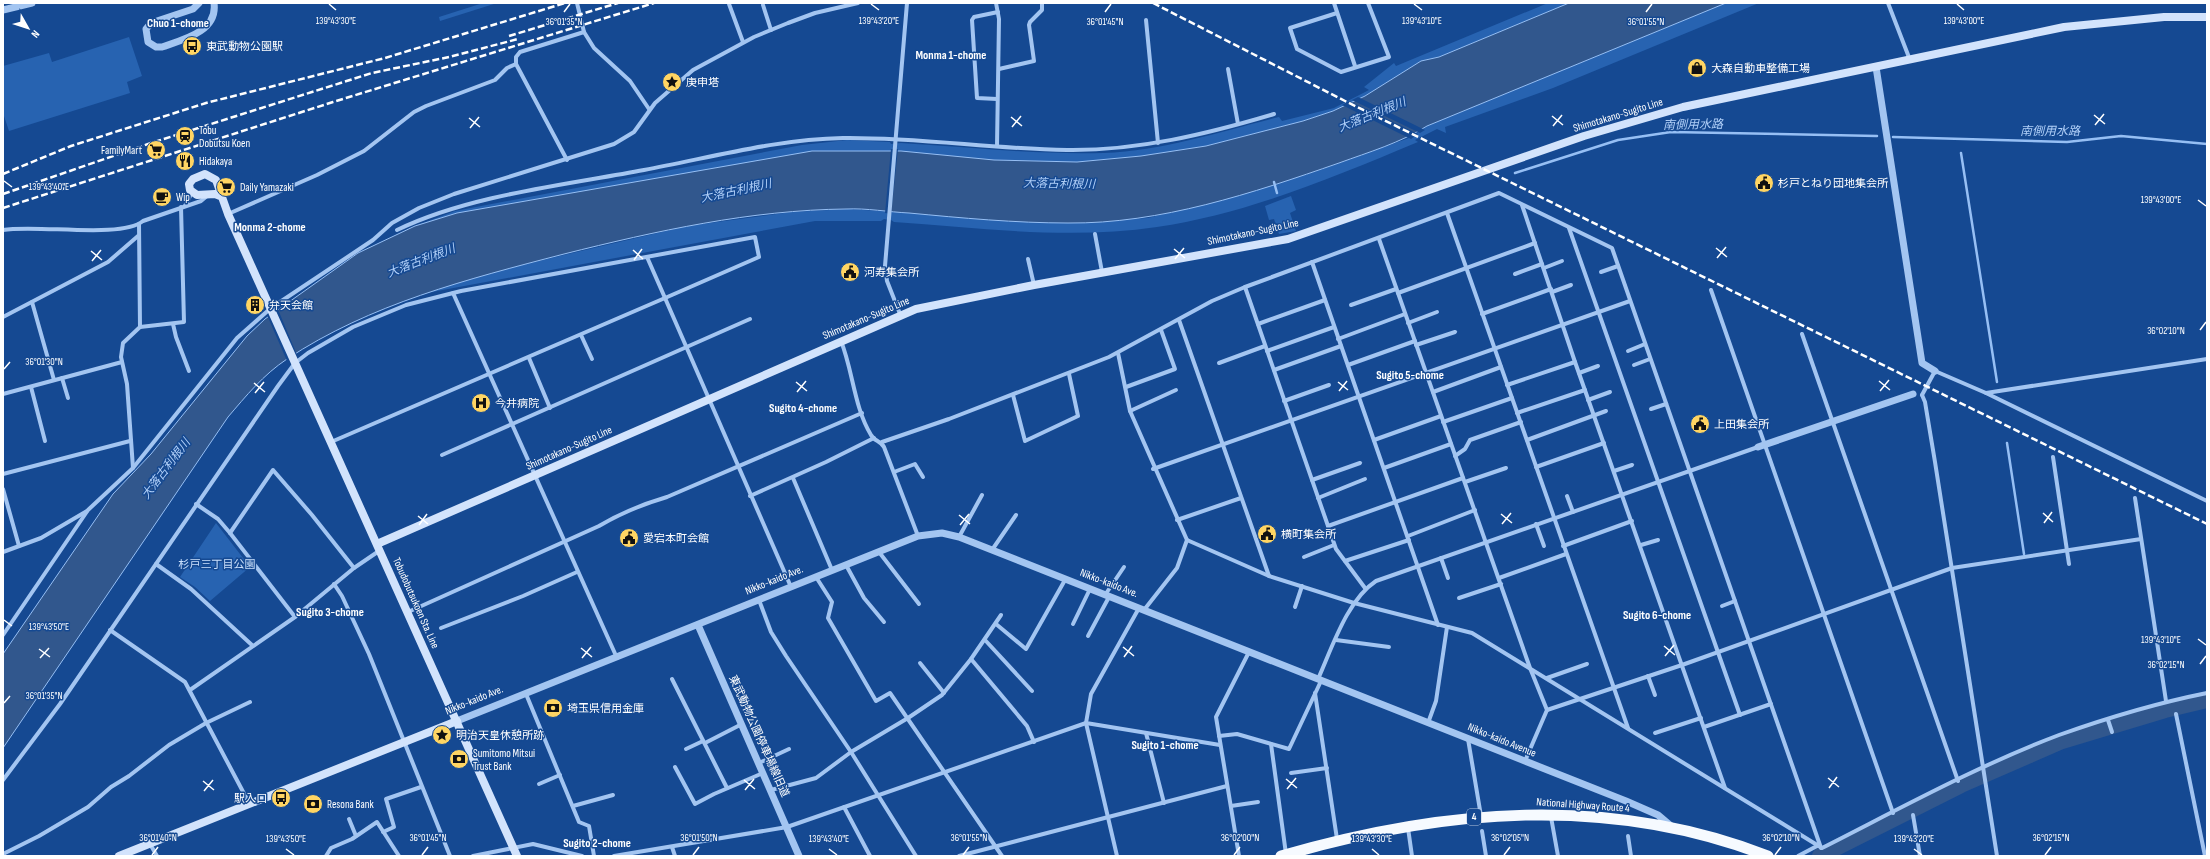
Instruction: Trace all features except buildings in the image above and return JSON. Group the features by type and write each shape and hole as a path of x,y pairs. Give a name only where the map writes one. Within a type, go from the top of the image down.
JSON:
{"highway":[{"name":"National Highway Route 4","path":"1283,855 1407,826 1481,816 1551,814 1671,826"},
{"name":"4","path":"1671,826 1710,835 1768,856"}],"main road":[{"name":"Shimotakano-Sugito Line","path":"379,547 534,475 900,314 916,309 1102,272 1288,239 1584,136 1649,116 1793,83 2071,26 2164,16 2207,17"},
{"path":"220,196 209,194 197,195 188,187 190,181 206,174 216,180 220,196 271,309"},
{"name":"Tobudobutsukoen Sta. Line","path":"271,309 517,856"},
{"name":"Nikko-kaido Ave.","path":"249,803 456,721"},
{"path":"120,856 249,803"}],"street":[{"path":"3,10 32,3"},
{"path":"199,3 192,8 151,23 146,29 148,42 156,47 162,47 199,33 210,20 214,3"},
{"path":"577,3 584,32 598,54 630,81 650,109"},
{"path":"829,3 831,9"},
{"path":"3,552 41,538 88,510 133,468 236,338 271,309 373,240 392,223 419,208 477,186 567,160 614,144 628,136 640,126 650,109 693,70 743,42 771,30 815,13 858,3"},
{"path":"900,314 885,274 888,221 907,3"},
{"path":"996,3 998,12 997,146"},
{"path":"998,69 1034,61 1029,25 1030,22 1042,10 1042,3"},
{"path":"1334,3 1355,66"},
{"path":"1337,13 1290,28 1297,49 1341,72 1355,66 1389,57 1368,3"},
{"path":"1888,3 1910,60"},
{"path":"729,4 743,42"},
{"path":"763,6 771,30"},
{"path":"997,99 976,98 972,20 974,17 998,12"},
{"path":"1146,20 1158,143"},
{"path":"567,160 516,64 516,57 520,52 584,32"},
{"path":"228,214 317,175 372,146 414,112 495,80 507,68 516,64"},
{"path":"1876,67 1922,363 1935,371 1986,393 2207,501"},
{"path":"1228,70 1238,124"},
{"path":"396,230 431,215 465,206 761,148 820,140 896,141 1068,150 1158,143 1274,114"},
{"path":"133,468 127,384 122,362 123,342 140,327 184,322 183,207 192,192"},
{"path":"882,442 1069,374 1118,353 1212,301 1245,287 1379,239 1499,193 1612,248 1771,704 1819,847"},
{"path":"3,230 116,229 139,224 143,220 201,201 209,194"},
{"path":"1522,205 1588,400 1641,545 1725,788"},
{"path":"1447,213 1628,728"},
{"path":"139,224 140,327"},
{"path":"1569,228 1740,715"},
{"path":"1095,234 1102,272"},
{"path":"3,317 108,262 138,236"},
{"path":"3,780 60,704 294,362 353,327 406,305 453,294 755,237 759,257 331,443"},
{"path":"1379,239 1530,668 1547,710 1525,761"},
{"path":"1351,305 1466,268 1535,243"},
{"path":"647,257 709,398 737,467 791,587"},
{"path":"1028,259 1034,285"},
{"path":"1515,274 1562,261"},
{"path":"1312,262 1438,625"},
{"path":"1601,272 1618,266"},
{"path":"1482,314 1571,285"},
{"path":"1245,287 1334,545 1365,588"},
{"path":"1711,290 1761,446 1824,614 1893,813"},
{"path":"453,294 617,658"},
{"path":"1258,324 1325,300"},
{"path":"1154,469 1630,301"},
{"path":"32,302 54,380"},
{"path":"1408,323 1437,312"},
{"path":"1338,339 1405,314"},
{"path":"442,455 750,319"},
{"path":"1179,320 1269,576"},
{"path":"173,324 176,337 190,371"},
{"path":"1267,352 1334,327"},
{"path":"1126,387 1175,370 1161,330"},
{"path":"1348,365 1415,343 1455,332"},
{"path":"1802,334 1958,781"},
{"path":"581,335 592,359"},
{"path":"841,341 862,413 874,438 882,442 918,536"},
{"path":"1628,351 1645,344"},
{"path":"1219,363 1265,346"},
{"path":"1274,370 1341,346"},
{"path":"1118,353 1130,411 1154,469 1187,540 1269,576 1354,603 1472,633 1582,699 1819,847"},
{"path":"529,358 550,408"},
{"path":"1634,365 1650,359"},
{"path":"1986,393 2207,359"},
{"path":"3,394 122,362"},
{"path":"1507,385 1575,362"},
{"path":"1579,373 1598,366"},
{"path":"1433,392 1501,368"},
{"path":"1922,395 1935,371"},
{"path":"1013,395 1025,441 1078,416 1069,374"},
{"path":"62,378 68,398"},
{"path":"1284,401 1329,385"},
{"path":"30,387 46,441"},
{"path":"1130,411 1176,390"},
{"path":"1517,413 1585,390"},
{"path":"1588,400 1610,392"},
{"path":"1219,736 1237,734 1289,749 1315,693 1336,640 1354,603 1365,588 1376,581 1833,421 1913,394 1922,395"},
{"path":"1922,395 1925,402 1997,856"},
{"path":"1443,422 1512,398"},
{"path":"1651,409 1666,404"},
{"path":"1527,440 1606,411"},
{"path":"408,612 599,526 618,515 667,497 862,413"},
{"path":"1374,440 1441,416"},
{"path":"1455,456 1465,449 1470,440 1520,422"},
{"path":"750,496 793,478 874,438"},
{"path":"3,474 130,441"},
{"path":"1536,467 1604,443"},
{"path":"1384,468 1451,444"},
{"path":"2053,457 2069,564"},
{"path":"1312,480 1360,463"},
{"path":"894,472 915,464 923,477"},
{"path":"1614,471 1632,465"},
{"path":"1328,526 1396,501 1506,468"},
{"path":"230,532 273,470 312,515 354,568"},
{"path":"793,478 832,570"},
{"path":"1318,498 1365,479"},
{"path":"3,489 19,546"},
{"path":"959,537 982,495"},
{"path":"1567,496 1573,512"},
{"path":"1177,520 1241,498"},
{"path":"2135,498 2166,701"},
{"path":"196,504 218,519 230,532 294,617"},
{"path":"3,635 88,510"},
{"path":"1345,561 1408,538 1475,510"},
{"path":"992,550 1016,515"},
{"path":"1564,546 1632,521"},
{"path":"1536,524 1544,546"},
{"name":"Nikko-kaido Ave.","path":"456,721 617,658 918,536 942,532 959,537 1319,680"},
{"path":"1547,710 1682,665 1952,568 2141,539"},
{"path":"1117,856 1086,724 1091,694 1141,609 1177,568 1187,540"},
{"path":"1641,545 1658,540"},
{"path":"1304,557 1334,545"},
{"path":"190,690 294,617 379,547"},
{"path":"879,552 919,604"},
{"path":"1499,578 1566,554"},
{"path":"1441,558 1448,578"},
{"path":"156,564 191,588 253,646"},
{"path":"846,565 864,598 884,622"},
{"path":"1088,636 1107,596 1124,567"},
{"path":"441,628 523,596 577,572"},
{"path":"816,577 832,602 828,618 876,701 890,693 1002,856"},
{"path":"996,624 1026,649 1065,580"},
{"path":"334,584 360,633 403,743 450,856"},
{"path":"1459,598 1501,584"},
{"path":"1295,607 1302,586"},
{"path":"1073,624 1090,589"},
{"path":"759,600 771,632 878,795 916,856"},
{"path":"1722,606 1734,601"},
{"path":"771,790 816,778 850,752 908,718 944,693 985,640 1001,615"},
{"name":"東武動物公園停車場線旧道","path":"698,625 800,856"},
{"path":"1428,723 1436,701 1448,627"},
{"path":"110,630 182,678 190,690 249,803"},
{"path":"985,640 1032,691"},
{"path":"1336,640 1389,647"},
{"path":"1239,856 1216,717 1249,652"},
{"path":"970,659 1028,726 1034,742"},
{"path":"920,663 944,693"},
{"path":"1547,678 1587,664"},
{"path":"1648,676 1655,695"},
{"path":"672,679 727,788"},
{"name":"Nikko-kaido Avenue","path":"1319,680 1632,804 1658,815 1671,826"},
{"path":"1315,693 1338,842"},
{"path":"1798,856 1893,813 1983,768 2059,736 2166,701 2207,693"},
{"path":"526,694 579,822 589,826 594,856"},
{"path":"3,854 27,843 88,807 144,763 206,723 250,702"},
{"path":"1704,728 1771,704"},
{"path":"2176,714 2205,856"},
{"path":"1655,733 1700,718"},
{"path":"2108,720 2112,732"},
{"path":"686,749 742,724"},
{"path":"614,856 787,827 1086,724 1220,745"},
{"path":"1146,733 1164,803"},
{"path":"1468,738 1481,816"},
{"path":"1271,744 1283,855"},
{"path":"759,763 789,749"},
{"path":"675,767 696,804 727,788 764,772"},
{"path":"1291,773 1327,768"},
{"path":"539,784 560,774"},
{"path":"959,856 1227,786"},
{"path":"383,832 394,827 386,799 421,787"},
{"path":"572,806 613,795"},
{"path":"1231,806 1258,802"},
{"path":"844,807 870,856"},
{"path":"1551,814 1558,856"},
{"path":"1913,816 1920,856"},
{"path":"349,819 356,836"},
{"path":"326,856 332,848 356,836 377,822 399,856"},
{"path":"1407,826 1412,856"},
{"path":"1482,832 1486,856"},
{"path":"1628,836 1631,856"},
{"path":"150,843 157,856"},
{"path":"473,856 533,844 582,856"},
{"path":"672,847 675,856"}],"green space":[{"path":"483,3 497,3 440,21 439,17"},
{"path":"1548,3 1569,3 1439,57 1421,61 1365,96 1333,111 1303,121 1206,146 1141,156 1077,162 994,160 457,213 415,226 455,211 802,145 847,140 890,142 891,144 901,143 1053,153 1104,153 1170,144 1279,117 1282,121 1334,108 1369,90 1364,87 1394,63 1396,66"},
{"path":"1726,3 1759,3 1553,88 1445,127 1446,133 1437,129 1415,140 1418,142 1322,181 1257,204 1191,221 1124,231 1058,233 1025,232 894,222 884,219 881,221 815,221 421,294 496,271 687,226 791,212 848,209 1072,223 1148,218 1223,199 1320,170 1409,138 1427,126"},
{"path":"129,37 142,76 127,82 130,93 9,131 3,113 3,66 49,53 52,62"},
{"path":"1291,196 1296,210 1290,213 1296,231 1279,234 1274,219 1269,220 1265,206"},
{"name":"杉戸三丁目公園","path":"216,523 250,567 210,601 195,587 180,577"}],"water":[{"name":"大落古利根川","path":"1569,3 1726,3 1427,126 1384,147 1273,185 1206,205 1137,218 1103,222 1068,223 988,220 854,209 810,210 775,213 704,223 634,237 564,254 492,273 421,295 352,323 319,340 278,365 255,386 228,417 3,748 3,654 113,494 151,454 247,336 265,319 358,253 415,226 457,213 812,151 901,151 994,160 1077,162 1141,156 1206,146 1303,121 1333,111 1365,96 1421,61 1439,57"}],"pier":[{"path":"1358,97 1425,130 1420,133 1352,100"},
{"path":"1349,101 1418,134 1411,139 1342,105"},
{"path":"891,149 898,149 891,214 885,213"},
{"path":"277,307 297,355 287,361 267,315"}],"waterway":[{"name":"南側用水路","path":"1515,173 1618,140 1671,132 1877,136"},
{"name":"南側用水路","path":"1893,137 2067,142 2121,136 2207,144"},
{"path":"1961,153 1997,382"},
{"path":"1274,182 1277,193"},
{"path":"2007,443 2024,554"},
{"path":"1820,856 1961,785 2062,741 2165,710 2207,700"}],"railway":[{"path":"3,174 71,146 206,103 385,58 565,3"},
{"path":"509,36 618,3"},
{"path":"3,208 333,102 654,3"},
{"path":"1153,3 1345,101 2207,524"},
{"path":"3,194 151,143 372,73 449,57 518,39"}],"place":[{"name":"東武動物公園駅","path":"192,46"},
{"name":"大森自動車整備工場","path":"1697,68"},
{"name":"庚申塔","path":"672,82"},
{"name":"Tobu Dobutsu Koen","path":"185,136"},
{"name":"FamilyMart","path":"156,150"},
{"name":"Hidakaya","path":"185,161"},
{"name":"杉戸とねり団地集会所","path":"1764,183"},
{"name":"Daily Yamazaki","path":"226,187"},
{"name":"Wip","path":"162,197"},
{"name":"河寿集会所","path":"850,272"},
{"name":"弁天会館","path":"255,305"},
{"name":"今井病院","path":"481,403"},
{"name":"上田集会所","path":"1700,424"},
{"name":"横町集会所","path":"1267,534"},
{"name":"愛宕本町会館","path":"629,538"},
{"name":"埼玉県信用金庫","path":"553,708"},
{"name":"明治天皇休憩所跡","path":"442,735"},
{"name":"Sumitomo Mitsui Trust Bank","path":"459,759"},
{"name":"駅入口","path":"281,798"},
{"name":"Resona Bank","path":"313,804"}],"district":[{"name":"Chuo 1-chome","path":"178,23"},
{"name":"Monma 1-chome","path":"951,55"},
{"name":"Monma 2-chome","path":"270,227"},
{"name":"Sugito 5-chome","path":"1410,375"},
{"name":"Sugito 4-chome","path":"803,408"},
{"name":"Sugito 3-chome","path":"330,612"},
{"name":"Sugito 6-chome","path":"1657,615"},
{"name":"Sugito 1-chome","path":"1165,745"},
{"name":"Sugito 2-chome","path":"597,843"}]}
